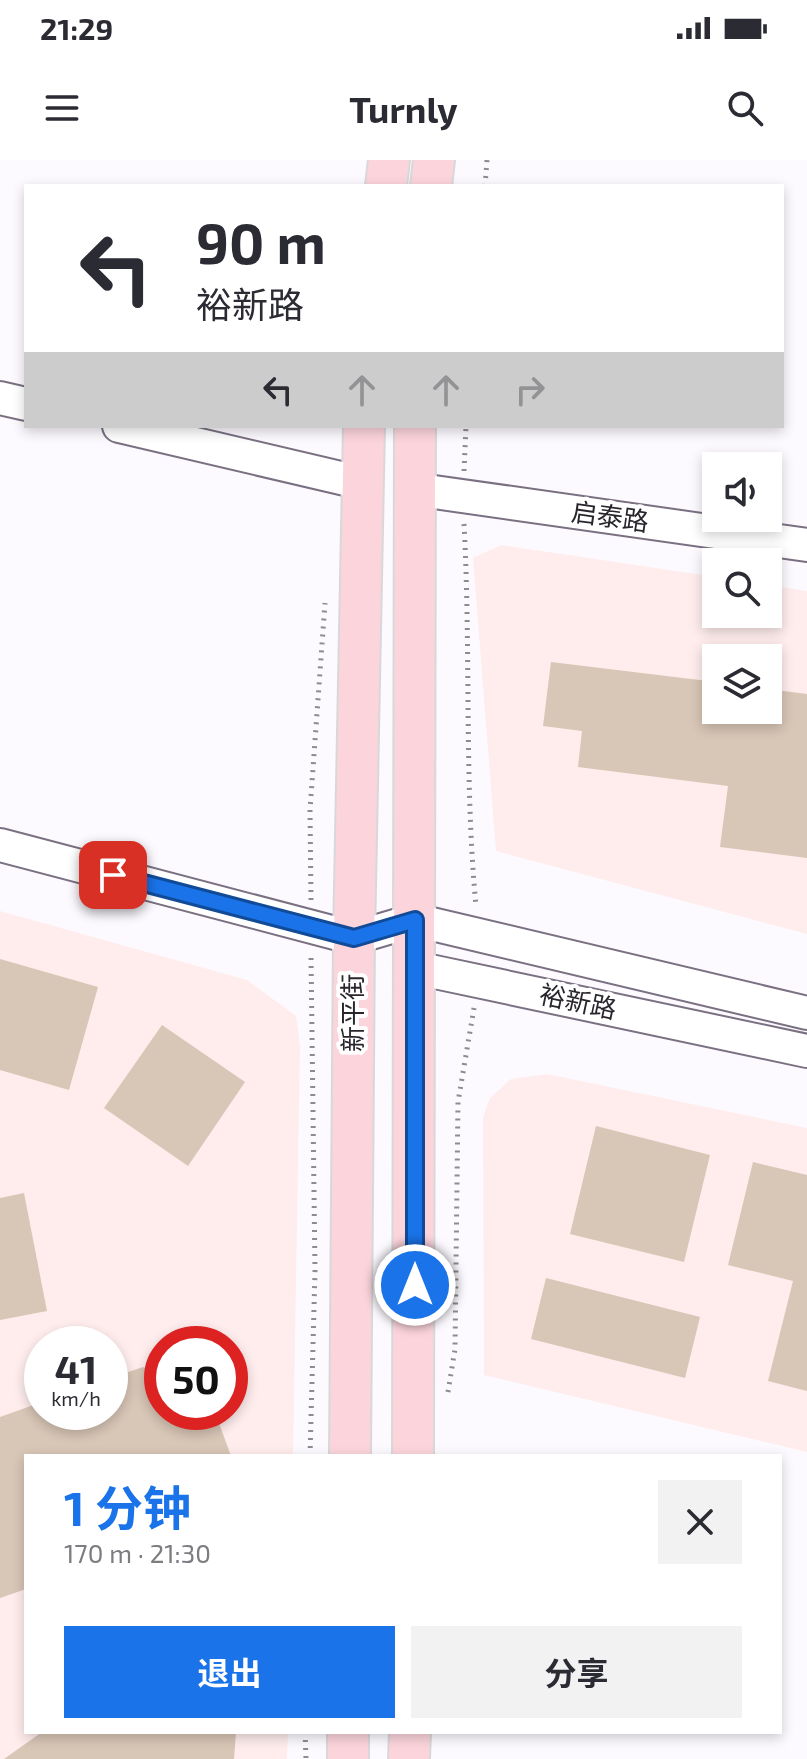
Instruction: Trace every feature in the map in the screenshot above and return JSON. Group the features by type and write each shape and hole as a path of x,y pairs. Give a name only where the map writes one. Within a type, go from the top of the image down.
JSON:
{"main road":[{"path":"386,184 389,160"},
{"path":"431,184 434,160"},
{"name":"新平街","path":"350,1454 354,938 364,428"},
{"path":"413,1454 415,428"},
{"name":"裕新路","path":"354,938 416,968"},
{"path":"348,1734 348,1759"},
{"path":"409,1759 410,1734"}],"street":[{"path":"0,398 24,404"},
{"path":"128,428 362,483"},
{"name":"启泰路","path":"413,489 807,545"},
{"name":"裕新路","path":"0,845 354,938 415,920 807,1013"},
{"name":"裕新路","path":"416,968 807,1051"}],"path":[{"path":"485,184 487,160"},
{"path":"305,1734 306,1759"}],"shaded area":[{"path":"501,545 702,575 702,628 782,628 782,587 807,591 807,934 496,851 473,558"},
{"path":"0,911 247,980 296,1016 300,1047 293,1454 24,1454 24,1734 288,1734 287,1759 0,1759"},
{"path":"547,1074 807,1128 807,1452 484,1375 483,1117 490,1098 511,1079"}],"building":[{"path":"551,662 702,680 702,724 782,724 782,691 807,694 807,858 720,847 728,786 578,767 582,731 543,726"},
{"path":"0,959 98,987 69,1090 0,1070"},
{"path":"162,1025 245,1082 188,1166 104,1108"},
{"path":"596,1126 710,1155 684,1262 570,1234"},
{"path":"753,1162 807,1175 807,1391 768,1381 793,1281 728,1265"},
{"path":"24,1193 47,1311 0,1320 0,1198"},
{"path":"546,1278 700,1317 685,1378 531,1339"},
{"path":"143,1367 144,1430 222,1430 230,1454 24,1454 24,1590 0,1598 0,1417 24,1408 24,1430 128,1430 128,1372"},
{"path":"39,1734 236,1734 234,1759 4,1759"}],"route":[{"path":"113,875 354,938 415,920 415,1285"}]}
